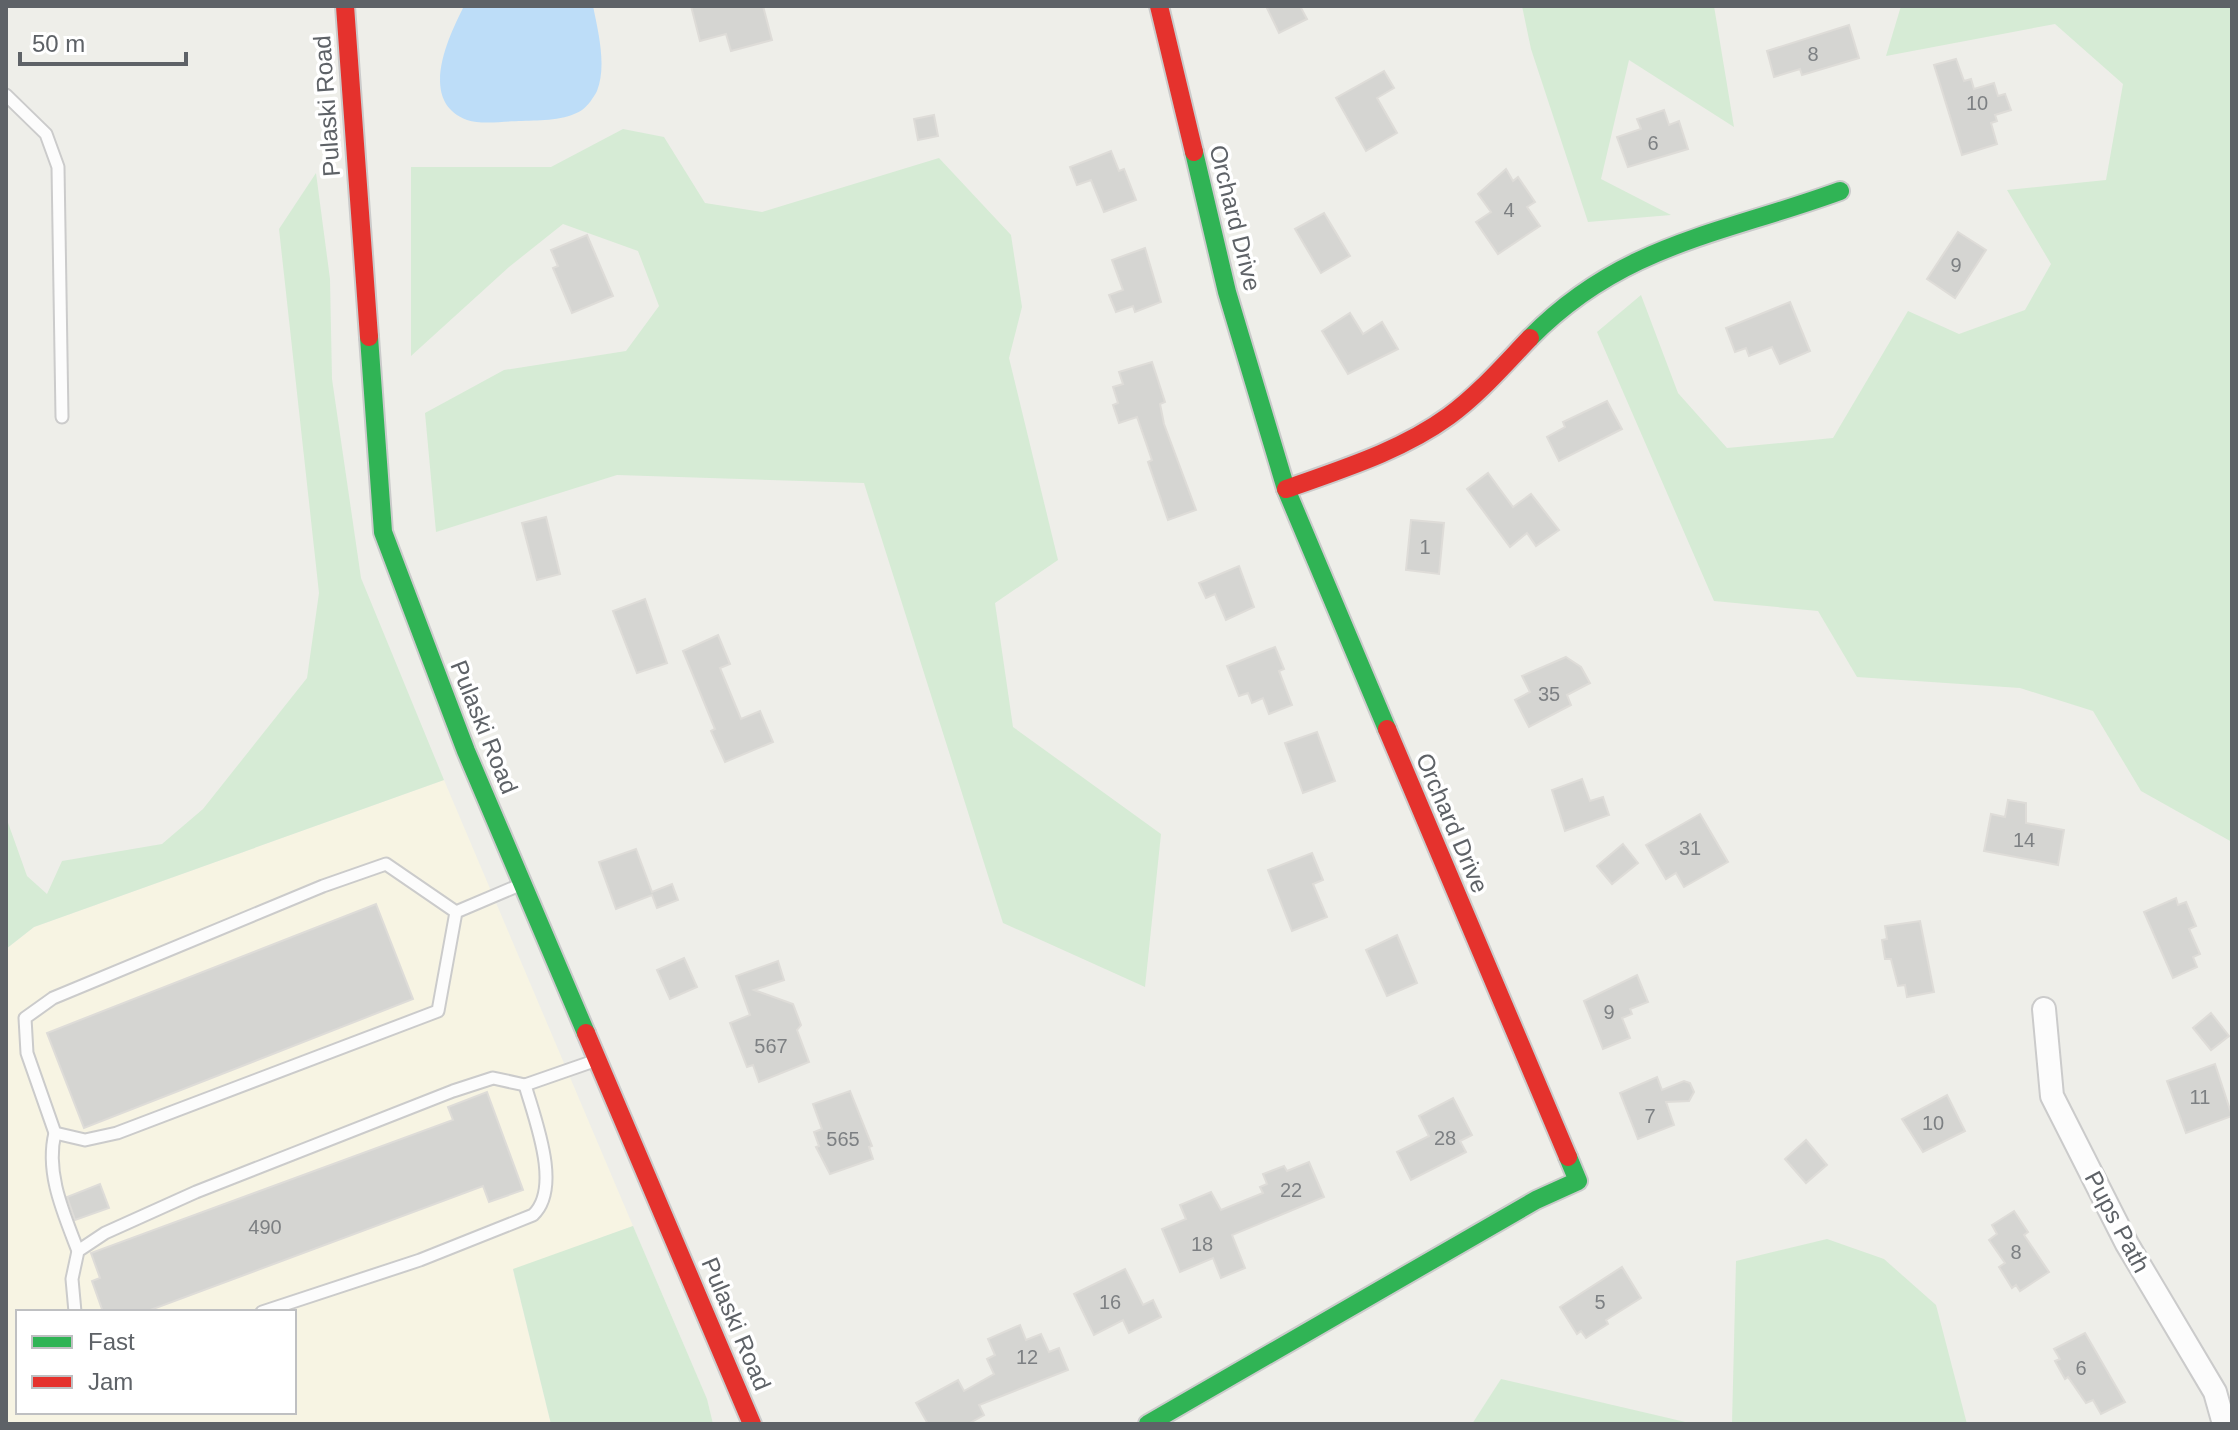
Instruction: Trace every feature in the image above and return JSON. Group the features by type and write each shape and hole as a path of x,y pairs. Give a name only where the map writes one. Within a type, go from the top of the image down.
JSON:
{"street":[{"name":"Pulaski Road","path":"345,6 383,532 466,751 752,1424"},
{"name":"Orchard Drive","path":"1148,1424 1536,1200 1578,1181 1286,489 1227,292 1159,6"},
{"path":"1286,489 1407,442 1451,414 1550,316 1601,278 1667,246 1744,220 1792,210 1840,191"},
{"name":"Pups Path","path":"2044,1009 2052,1096 2127,1244 2215,1392 2224,1424"}],"lane":[{"path":"6,95 46,134 58,167 62,417"},
{"path":"75,1310 72,1279 78,1251 57,1196 51,1149 55,1133 27,1053 25,1018 53,998 323,886 386,864 456,912"},
{"path":"456,912 523,884"},
{"path":"55,1133 85,1140 117,1133 438,1011 456,912"},
{"path":"78,1251 105,1233 196,1192 453,1091 493,1078 525,1085 599,1059"},
{"path":"268,1310 420,1260 533,1215 542,1206 548,1181 525,1085"}],"shaded area":[{"path":"444,780 633,1226 513,1270 551,1424 6,1424 6,949 34,927"}],"green space":[{"path":"1522,6 1714,6 1734,127 1629,60 1601,179 1671,215 1588,222 1531,49"},
{"path":"1901,6 2232,6 2232,842 2141,791 2093,711 2020,688 1857,677 1818,611 1714,601 1597,332 1641,295 1678,393 1727,448 1833,438 1908,311 1959,334 2025,310 2051,264 2007,190 2106,180 2123,84 2055,24 1886,56"},
{"path":"623,129 664,137 705,203 762,212 939,158 1011,235 1022,307 1009,358 1058,560 995,603 1013,727 1161,834 1145,987 1003,923 864,483 617,475 436,532 425,413 504,370 626,351 659,306 638,251 563,224 509,267 411,356 411,167 551,167"},
{"path":"316,173 330,279 332,379 361,578 444,780 34,927 6,949 6,817 27,876 47,894 62,861 162,844 203,809 307,678 319,593 279,229"},
{"path":"633,1226 707,1399 713,1424 551,1424 513,1269"},
{"path":"1827,1239 1884,1259 1936,1305 1967,1424 1732,1424 1736,1261"},
{"path":"1501,1379 1694,1424 1472,1424"}],"water":[{"path":"464,6 593,6 601,48 601,71 597,91 590,102 575,114 545,120 480,122 467,120 452,111 443,98 441,67"}],"building":[{"path":"691,6 763,6 772,40 731,51 726,34 700,41"},
{"path":"1266,6 1300,6 1307,19 1279,33"},
{"path":"1849,25 1859,58 1802,75 1800,69 1774,77 1767,51"},
{"path":"1956,59 1964,81 1971,79 1974,89 1994,83 1998,96 2005,94 2011,110 1995,115 1997,121 1991,123 1997,144 1962,155 1934,65"},
{"path":"1384,71 1394,88 1377,98 1397,133 1366,151 1336,98"},
{"path":"1664,110 1669,125 1679,121 1688,149 1628,167 1617,137 1641,129 1637,119"},
{"path":"934,115 938,136 918,140 914,119"},
{"path":"1111,151 1119,171 1124,169 1136,200 1104,212 1091,180 1077,185 1070,167"},
{"path":"1506,169 1513,181 1518,177 1535,202 1527,207 1540,226 1498,254 1476,222 1491,212 1478,194"},
{"path":"1324,213 1350,256 1321,273 1295,229"},
{"path":"1958,232 1986,250 1955,298 1927,279"},
{"path":"587,235 613,296 572,313 553,268 558,266 551,250"},
{"path":"1145,248 1161,302 1135,312 1133,306 1116,312 1109,295 1123,290 1112,260"},
{"path":"1790,302 1810,351 1780,364 1772,347 1749,356 1746,348 1735,352 1726,328"},
{"path":"1350,313 1363,334 1382,322 1398,349 1348,374 1322,331"},
{"path":"1152,362 1165,402 1160,404 1164,424 1196,510 1168,520 1148,462 1152,460 1137,417 1119,423 1113,405 1118,403 1113,387 1123,384 1119,372"},
{"path":"1607,401 1622,429 1559,461 1547,437 1565,427 1563,422"},
{"path":"1488,473 1513,507 1531,494 1559,530 1536,546 1527,533 1510,547 1467,489"},
{"path":"546,517 560,574 537,580 522,523"},
{"path":"1411,520 1444,523 1439,574 1406,570"},
{"path":"1239,566 1254,607 1226,620 1215,594 1206,598 1199,583"},
{"path":"645,599 667,663 637,673 613,611"},
{"path":"718,635 730,664 720,668 741,719 760,711 773,742 725,762 683,651"},
{"path":"1275,647 1284,669 1279,671 1292,705 1269,714 1263,698 1252,703 1248,693 1239,696 1227,666"},
{"path":"1566,657 1581,667 1590,683 1567,695 1571,705 1529,727 1515,700 1530,692 1522,676"},
{"path":"1317,732 1335,781 1303,793 1285,743"},
{"path":"1582,779 1590,801 1603,797 1609,815 1565,831 1552,790"},
{"path":"2008,800 2026,803 2026,823 2064,830 2058,865 1984,851 1991,814 2005,817"},
{"path":"1700,814 1728,862 1684,887 1676,873 1666,879 1646,845"},
{"path":"1623,844 1638,863 1612,884 1597,866"},
{"path":"636,849 652,892 672,884 678,900 657,908 652,895 616,909 599,862"},
{"path":"1312,853 1323,880 1313,884 1327,917 1292,931 1268,870"},
{"path":"2176,898 2178,905 2186,902 2196,926 2189,929 2200,954 2193,957 2197,967 2173,978 2144,912"},
{"path":"376,904 413,999 84,1128 47,1033"},
{"path":"1920,921 1934,992 1907,997 1905,985 1898,986 1891,959 1885,959 1882,940 1887,939 1885,926"},
{"path":"1397,935 1417,983 1387,996 1366,950"},
{"path":"684,958 697,987 670,999 657,970"},
{"path":"778,961 784,980 754,990 793,1004 801,1025 797,1030 809,1062 759,1082 753,1065 747,1067 730,1023 750,1015 736,976"},
{"path":"1637,975 1648,1002 1630,1009 1632,1014 1622,1018 1630,1038 1603,1049 1584,1001"},
{"path":"2211,1013 2229,1036 2211,1050 2193,1028"},
{"path":"2215,1064 2232,1116 2186,1133 2167,1081"},
{"path":"1657,1077 1662,1090 1684,1081 1690,1083 1694,1092 1689,1101 1666,1102 1674,1125 1638,1139 1620,1093"},
{"path":"850,1091 872,1146 869,1147 873,1159 830,1174 816,1147 819,1146 814,1132 822,1129 813,1104"},
{"path":"487,1092 523,1190 489,1202 483,1186 150,1310 102,1310 92,1281 100,1278 91,1253 453,1120 448,1107"},
{"path":"1947,1095 1965,1131 1923,1152 1902,1119"},
{"path":"1453,1098 1472,1135 1460,1141 1466,1152 1411,1180 1397,1152 1429,1136 1419,1116"},
{"path":"1806,1140 1827,1165 1806,1183 1785,1159"},
{"path":"1309,1162 1324,1197 1232,1235 1245,1268 1221,1278 1213,1258 1180,1272 1162,1229 1186,1219 1180,1205 1211,1192 1221,1210 1263,1193 1260,1187 1267,1184 1263,1174 1284,1166 1287,1171"},
{"path":"100,1184 109,1208 75,1220 67,1197"},
{"path":"2014,1211 2028,1232 2024,1235 2049,1272 2020,1291 2016,1285 2012,1288 1999,1267 2005,1263 1989,1240 1997,1234 1992,1225"},
{"path":"1622,1267 1641,1298 1606,1320 1608,1324 1586,1338 1581,1331 1577,1334 1560,1307"},
{"path":"1125,1269 1143,1305 1153,1300 1161,1317 1129,1333 1123,1320 1094,1335 1074,1294"},
{"path":"1020,1325 1026,1340 1041,1334 1049,1352 1059,1348 1068,1370 979,1405 984,1415 968,1424 928,1424 916,1403 958,1380 964,1391 994,1374 987,1359 995,1355 988,1339"},
{"path":"2085,1333 2125,1402 2101,1414 2093,1400 2086,1403 2068,1377 2065,1379 2055,1361 2060,1359 2054,1349"}],"traffic: fast":[{"path":"1194,152 1227,292 1286,489 1387,729"},
{"path":"1530,338 1565,306 1601,281 1637,262 1675,245 1840,191"},
{"path":"369,337 383,532 466,751 586,1033"},
{"path":"1148,1424 1536,1200 1578,1181 1568,1157"}],"traffic: jam":[{"path":"345,6 369,337"},
{"path":"1159,6 1194,152"},
{"path":"1286,489 1370,458 1431,428 1471,398 1530,338"},
{"path":"1387,729 1568,1157"},
{"path":"586,1033 752,1424"}]}
